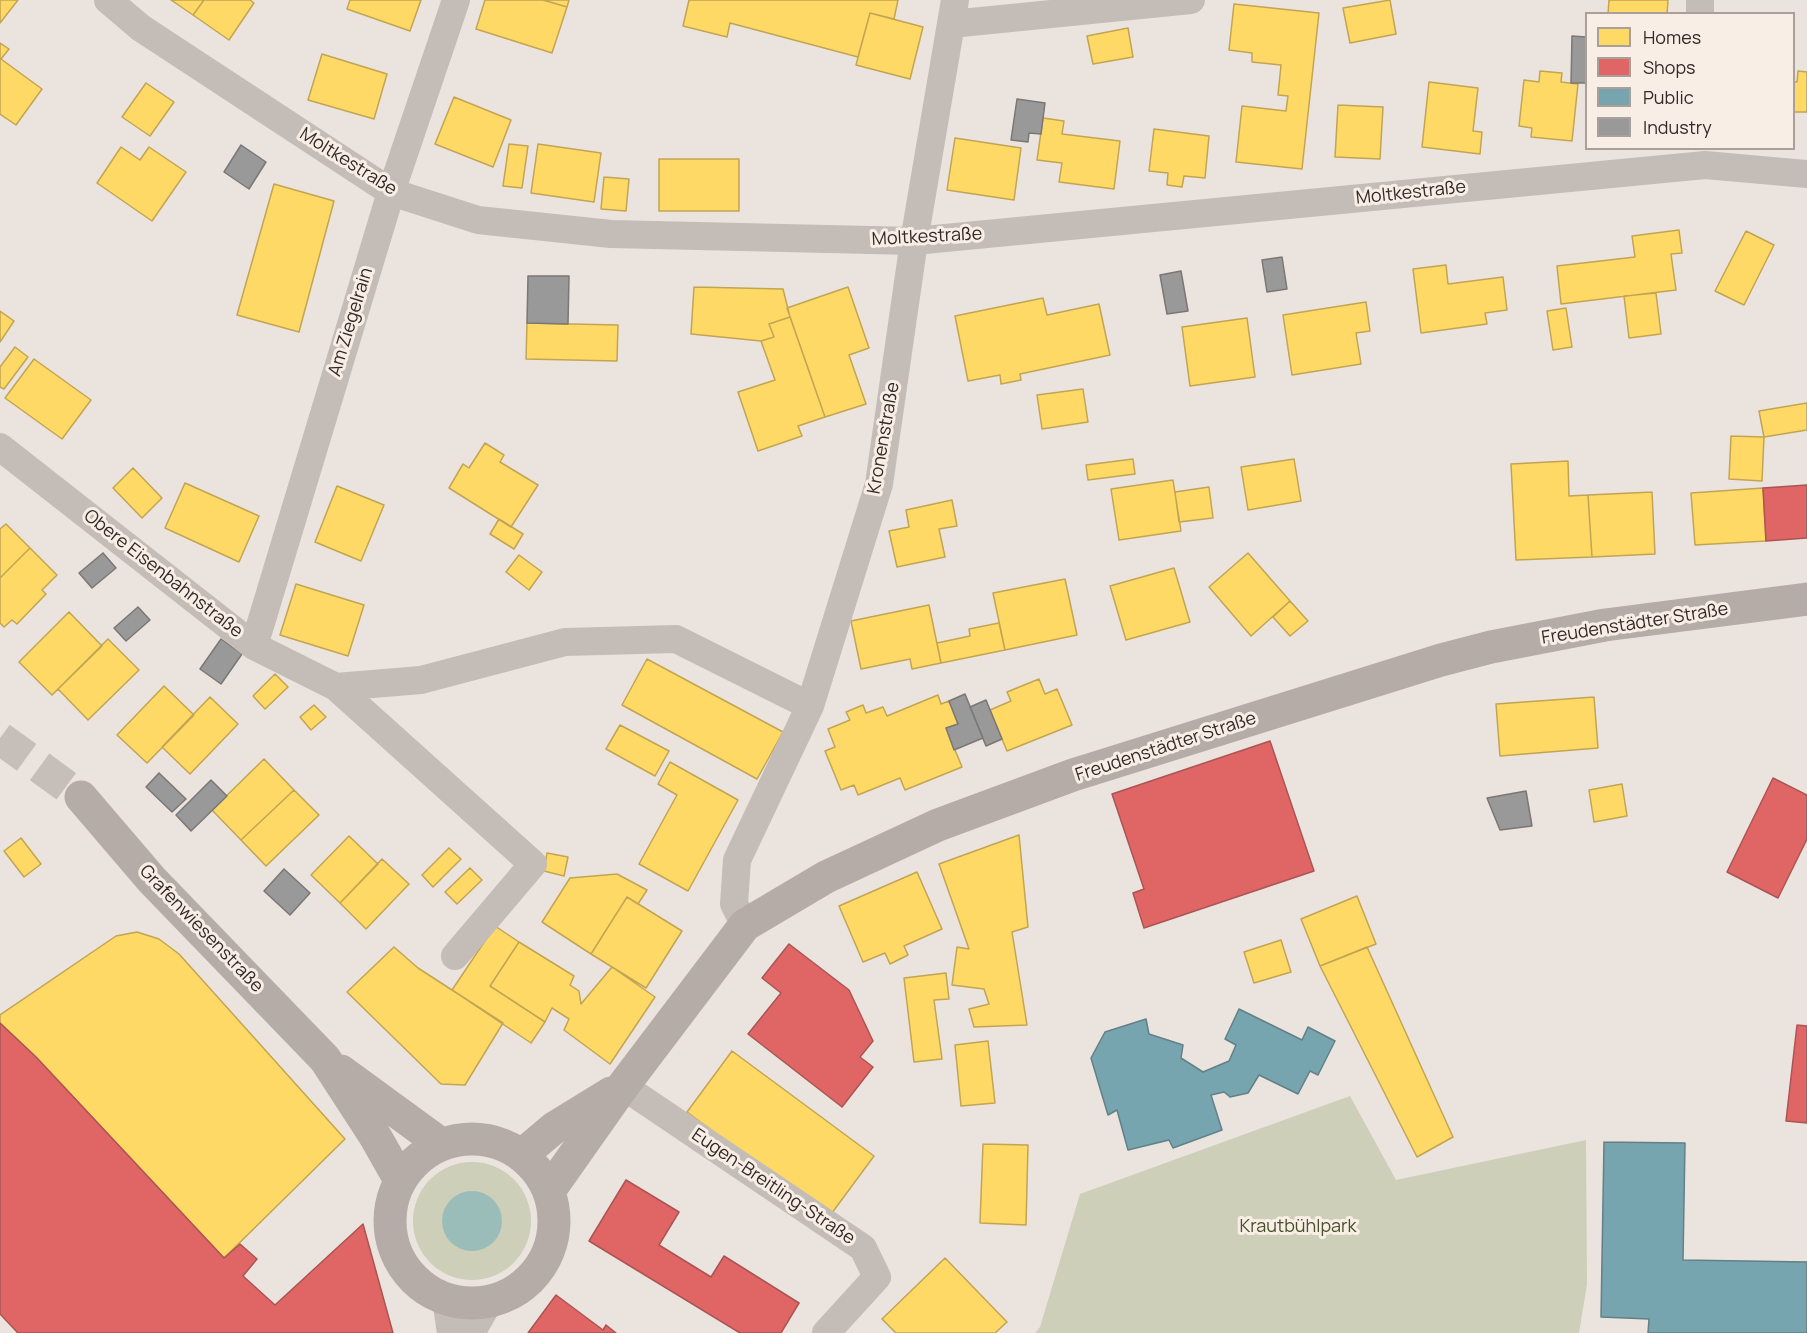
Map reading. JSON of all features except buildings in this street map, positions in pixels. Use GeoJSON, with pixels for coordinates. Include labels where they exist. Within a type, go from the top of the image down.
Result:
{"type":"FeatureCollection","features":[{"type":"Feature","properties":{"kind":"street","name":"Moltkestraße"},"geometry":{"type":"LineString","coordinates":[[108,0],[141,28],[391,192],[478,220],[611,234],[914,241],[1704,157],[1807,174]]}},
{"type":"Feature","properties":{"kind":"street","name":"Am Ziegelrain"},"geometry":{"type":"LineString","coordinates":[[254,646],[391,192],[456,0]]}},
{"type":"Feature","properties":{"kind":"street"},"geometry":{"type":"LineString","coordinates":[[953,12],[1191,0]]}},
{"type":"Feature","properties":{"kind":"street","name":"Kronenstraße"},"geometry":{"type":"LineString","coordinates":[[745,925],[734,904],[737,860],[810,706],[879,484],[914,241],[953,12]]}},
{"type":"Feature","properties":{"kind":"street","name":"Obere Eisenbahnstraße"},"geometry":{"type":"LineString","coordinates":[[0,447],[254,646],[336,687],[534,864],[455,956]]}},
{"type":"Feature","properties":{"kind":"street","name":"Freudenstädter Straße"},"geometry":{"type":"LineString","coordinates":[[549,1191],[623,1086],[745,925],[826,877],[938,825],[1073,775],[1441,660],[1491,647],[1605,625],[1807,599]]}},
{"type":"Feature","properties":{"kind":"street"},"geometry":{"type":"LineString","coordinates":[[336,687],[421,680],[565,642],[676,639],[810,706]]}},
{"type":"Feature","properties":{"kind":"street","name":"Grafenwiesenstraße"},"geometry":{"type":"LineString","coordinates":[[81,797],[152,880],[325,1059],[441,1144]]}},
{"type":"Feature","properties":{"kind":"street","name":"Grafenwiesenstraße"},"geometry":{"type":"LineString","coordinates":[[325,1059],[375,1136],[400,1180]]}},
{"type":"Feature","properties":{"kind":"street","name":"Freudenstädter Straße"},"geometry":{"type":"LineString","coordinates":[[522,1155],[554,1128],[623,1086]]}},
{"type":"Feature","properties":{"kind":"street","name":"Eugen-Breitling-Straße"},"geometry":{"type":"LineString","coordinates":[[623,1086],[863,1248],[877,1276],[826,1333]]}},
{"type":"Feature","properties":{"kind":"street"},"geometry":{"type":"LineString","coordinates":[[469,1139],[497,1142],[522,1155],[538,1171],[549,1191],[555,1216],[552,1243],[541,1267],[527,1282],[510,1294],[489,1302],[467,1303],[446,1299],[423,1287],[404,1268],[393,1246],[389,1220],[394,1194],[400,1180],[423,1154],[441,1144],[469,1139]]}},
{"type":"Feature","properties":{"kind":"street"},"geometry":{"type":"LineString","coordinates":[[446,1299],[451,1333]]}},
{"type":"Feature","properties":{"kind":"street"},"geometry":{"type":"LineString","coordinates":[[471,1333],[489,1302]]}},
{"type":"Feature","properties":{"kind":"green space","name":"Krautbühlpark"},"geometry":{"type":"Polygon","coordinates":[[[1350,1096],[1396,1180],[1586,1140],[1587,1284],[1579,1333],[1035,1333],[1040,1327],[1080,1194],[1350,1096]]]}},
{"type":"Feature","properties":{"kind":"green space"},"geometry":{"type":"Polygon","coordinates":[[[472,1162],[495,1166],[514,1179],[527,1198],[531,1221],[527,1244],[514,1263],[495,1276],[472,1280],[449,1276],[430,1263],[417,1244],[413,1221],[417,1198],[430,1179],[449,1166],[472,1162]]]}},
{"type":"Feature","properties":{"kind":"water"},"geometry":{"type":"Polygon","coordinates":[[[472,1191],[489,1196],[497,1204],[502,1221],[497,1238],[489,1246],[472,1251],[455,1246],[447,1238],[442,1221],[447,1204],[455,1196],[472,1191]]]}},
{"type":"Feature","properties":{"kind":"tunnel"},"geometry":{"type":"LineString","coordinates":[[0,738],[81,797]]}}]}
